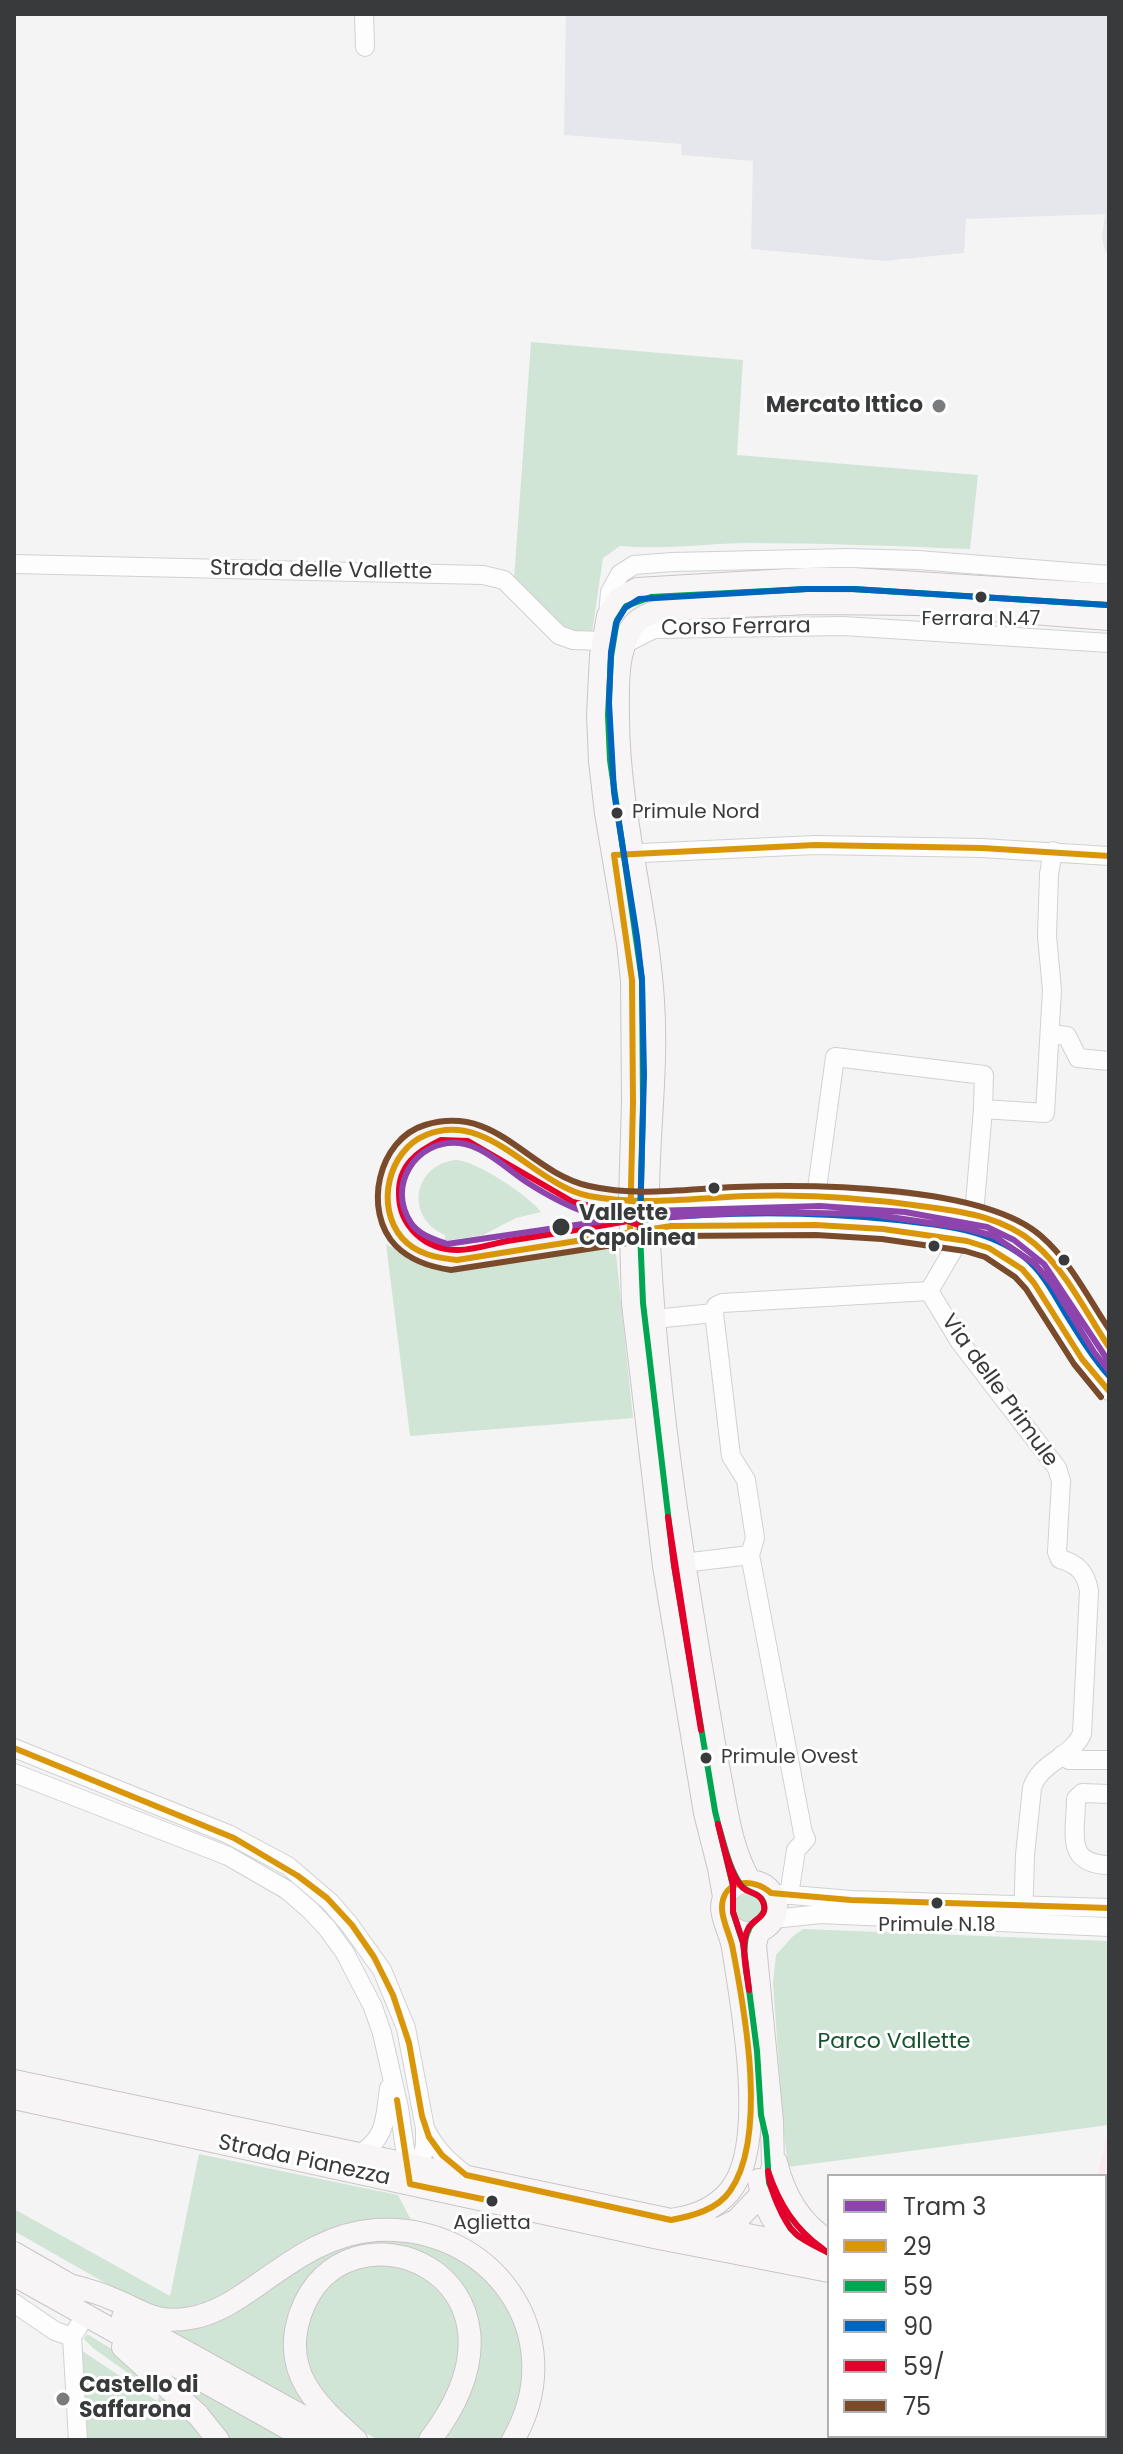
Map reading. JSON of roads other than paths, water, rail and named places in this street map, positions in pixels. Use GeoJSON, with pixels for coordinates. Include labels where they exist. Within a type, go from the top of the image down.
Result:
{"type":"FeatureCollection","features":[{"type":"Feature","properties":{"kind":"main road","name":"Corso Ferrara"},"geometry":{"type":"LineString","coordinates":[[608,616],[619,599],[649,587],[806,579],[906,581],[1109,595]]}},
{"type":"Feature","properties":{"kind":"main road","name":"Corso Ferrara"},"geometry":{"type":"LineString","coordinates":[[626,643],[636,620],[647,613],[735,604],[918,604],[1109,619]]}},
{"type":"Feature","properties":{"kind":"main road"},"geometry":{"type":"LineString","coordinates":[[608,616],[603,641],[598,715],[600,761],[647,939],[653,1004],[653,1082],[639,1200],[633,1304],[674,1564],[705,1813],[719,1868],[724,1897],[723,1914],[733,1944],[762,2194],[778,2229],[792,2244],[827,2263]]}},
{"type":"Feature","properties":{"kind":"main road"},"geometry":{"type":"LineString","coordinates":[[624,860],[626,813],[618,739],[619,674],[626,643]]}},
{"type":"Feature","properties":{"kind":"main road"},"geometry":{"type":"LineString","coordinates":[[639,1230],[654,1319],[674,1564],[729,1826],[738,1858],[750,1881]]}},
{"type":"Feature","properties":{"kind":"main road"},"geometry":{"type":"LineString","coordinates":[[724,1897],[736,1884],[750,1881],[780,1894],[776,1908],[755,1945],[774,2155],[790,2202],[812,2230],[827,2240]]}},
{"type":"Feature","properties":{"kind":"main road"},"geometry":{"type":"LineString","coordinates":[[726,1922],[747,1934],[766,1926]]}},
{"type":"Feature","properties":{"kind":"main road"},"geometry":{"type":"LineString","coordinates":[[14,2074],[41,2086]]}},
{"type":"Feature","properties":{"kind":"main road","name":"Strada Pianezza"},"geometry":{"type":"LineString","coordinates":[[14,2081],[359,2154],[413,2175],[466,2175],[827,2251]]}},
{"type":"Feature","properties":{"kind":"main road","name":"Strada Pianezza"},"geometry":{"type":"LineString","coordinates":[[14,2098],[413,2175],[654,2237],[827,2271]]}},
{"type":"Feature","properties":{"kind":"main road"},"geometry":{"type":"LineString","coordinates":[[671,2220],[694,2216],[718,2203],[729,2192],[744,2165],[751,2116]]}},
{"type":"Feature","properties":{"kind":"main road"},"geometry":{"type":"LineString","coordinates":[[654,2237],[721,2230],[737,2220],[762,2194],[772,2178],[774,2155]]}},
{"type":"Feature","properties":{"kind":"main road"},"geometry":{"type":"LineString","coordinates":[[69,2285],[112,2298],[142,2314],[160,2319],[189,2319],[220,2309],[293,2260],[340,2237],[390,2230],[438,2238],[486,2264],[505,2284],[525,2320],[533,2356],[533,2381],[523,2421],[513,2440]]}},
{"type":"Feature","properties":{"kind":"main road"},"geometry":{"type":"LineString","coordinates":[[14,2253],[151,2333],[346,2440]]}},
{"type":"Feature","properties":{"kind":"main road"},"geometry":{"type":"LineString","coordinates":[[356,2440],[317,2404],[304,2384],[297,2361],[296,2331],[308,2297],[332,2270],[364,2256],[381,2254],[420,2262],[440,2276],[457,2295],[469,2321],[471,2343],[463,2384],[443,2424],[430,2440]]}},
{"type":"Feature","properties":{"kind":"main road"},"geometry":{"type":"LineString","coordinates":[[14,2275],[309,2440]]}},
{"type":"Feature","properties":{"kind":"main road"},"geometry":{"type":"LineString","coordinates":[[86,2314],[198,2415],[218,2440]]}},
{"type":"Feature","properties":{"kind":"street"},"geometry":{"type":"LineString","coordinates":[[364,14],[365,47]]}},
{"type":"Feature","properties":{"kind":"street","name":"Corso Ferrara"},"geometry":{"type":"LineString","coordinates":[[608,616],[612,586],[620,574],[634,565],[781,559],[918,560],[1109,575]]}},
{"type":"Feature","properties":{"kind":"street","name":"Corso Ferrara"},"geometry":{"type":"LineString","coordinates":[[781,559],[906,581]]}},
{"type":"Feature","properties":{"kind":"street","name":"Strada delle Vallette"},"geometry":{"type":"LineString","coordinates":[[14,564],[483,575],[504,580],[559,635],[573,640],[603,641]]}},
{"type":"Feature","properties":{"kind":"street","name":"Corso Ferrara"},"geometry":{"type":"LineString","coordinates":[[626,643],[654,629],[843,626],[1109,643]]}},
{"type":"Feature","properties":{"kind":"street"},"geometry":{"type":"LineString","coordinates":[[624,860],[814,856],[1109,856]]}},
{"type":"Feature","properties":{"kind":"street"},"geometry":{"type":"LineString","coordinates":[[1052,856],[1109,868]]}},
{"type":"Feature","properties":{"kind":"street"},"geometry":{"type":"LineString","coordinates":[[983,1109],[1045,1113],[1052,990],[1047,936],[1052,856]]}},
{"type":"Feature","properties":{"kind":"street"},"geometry":{"type":"LineString","coordinates":[[1050,1034],[1067,1036],[1078,1058],[1109,1061]]}},
{"type":"Feature","properties":{"kind":"street"},"geometry":{"type":"LineString","coordinates":[[816,1196],[835,1057],[984,1075],[974,1215]]}},
{"type":"Feature","properties":{"kind":"street"},"geometry":{"type":"LineString","coordinates":[[639,1200],[816,1196],[889,1202],[1001,1222],[1042,1249],[1109,1347]]}},
{"type":"Feature","properties":{"kind":"street"},"geometry":{"type":"LineString","coordinates":[[639,1230],[671,1226],[816,1225],[883,1229],[959,1240],[989,1248],[1022,1269],[1034,1283],[1082,1359],[1109,1391]]}},
{"type":"Feature","properties":{"kind":"street","name":"Via delle Primule"},"geometry":{"type":"LineString","coordinates":[[929,1291],[959,1240]]}},
{"type":"Feature","properties":{"kind":"street","name":"Via delle Primule"},"geometry":{"type":"LineString","coordinates":[[654,1319],[714,1313],[716,1306],[722,1303],[929,1291]]}},
{"type":"Feature","properties":{"kind":"street","name":"Via delle Primule"},"geometry":{"type":"LineString","coordinates":[[929,1291],[960,1342],[1057,1468],[1061,1481],[1057,1552],[1060,1559],[1082,1570],[1089,1591],[1082,1734],[1078,1743],[1042,1770],[1032,1788],[1023,1915]]}},
{"type":"Feature","properties":{"kind":"street"},"geometry":{"type":"LineString","coordinates":[[714,1313],[731,1456],[746,1480],[755,1538],[750,1555],[806,1839],[796,1850],[780,1894],[1023,1915],[1109,1927]]}},
{"type":"Feature","properties":{"kind":"street"},"geometry":{"type":"LineString","coordinates":[[674,1564],[750,1555]]}},
{"type":"Feature","properties":{"kind":"street"},"geometry":{"type":"LineString","coordinates":[[14,1748],[228,1834],[288,1866],[330,1902],[382,1970],[406,2028],[425,2128],[434,2145],[466,2175]]}},
{"type":"Feature","properties":{"kind":"street"},"geometry":{"type":"LineString","coordinates":[[1062,1755],[1069,1760],[1109,1760]]}},
{"type":"Feature","properties":{"kind":"street"},"geometry":{"type":"LineString","coordinates":[[14,1773],[228,1856],[287,1890],[327,1928],[360,1980],[382,2033],[413,2175]]}},
{"type":"Feature","properties":{"kind":"street"},"geometry":{"type":"LineString","coordinates":[[1109,1794],[1082,1793],[1076,1799],[1076,1849],[1080,1857],[1089,1863],[1109,1865]]}},
{"type":"Feature","properties":{"kind":"street"},"geometry":{"type":"LineString","coordinates":[[766,1926],[821,1914],[1023,1915],[1109,1908]]}},
{"type":"Feature","properties":{"kind":"street"},"geometry":{"type":"LineString","coordinates":[[359,2154],[372,2147],[381,2132],[391,2077]]}},
{"type":"Feature","properties":{"kind":"street"},"geometry":{"type":"LineString","coordinates":[[413,2175],[425,2128]]}},
{"type":"Feature","properties":{"kind":"street"},"geometry":{"type":"LineString","coordinates":[[14,2303],[55,2331],[72,2337]]}},
{"type":"Feature","properties":{"kind":"street"},"geometry":{"type":"LineString","coordinates":[[78,2440],[72,2337],[86,2314]]}},
{"type":"Feature","properties":{"kind":"tram line","name":"3"},"geometry":{"type":"LineString","coordinates":[[1109,1362],[1044,1264],[1014,1240],[987,1227],[905,1212],[820,1206],[588,1213],[542,1192],[477,1148],[459,1143],[444,1144],[418,1157],[404,1180],[404,1209],[411,1223],[422,1234],[447,1244],[610,1220],[756,1212],[870,1214],[964,1228],[994,1236],[1035,1264],[1052,1284],[1109,1371]]}},
{"type":"Feature","properties":{"kind":"place","name":"Mercato Ittico"},"geometry":{"type":"Point","coordinates":[939,406]}},
{"type":"Feature","properties":{"kind":"place","name":"Ferrara N.47"},"geometry":{"type":"Point","coordinates":[981,597]}},
{"type":"Feature","properties":{"kind":"place","name":"Primule Nord"},"geometry":{"type":"Point","coordinates":[617,813]}},
{"type":"Feature","properties":{"kind":"place","name":"Vallette Capolinea"},"geometry":{"type":"Point","coordinates":[561,1227]}},
{"type":"Feature","properties":{"kind":"place","name":"Primule Ovest"},"geometry":{"type":"Point","coordinates":[706,1758]}},
{"type":"Feature","properties":{"kind":"place","name":"Primule N.18"},"geometry":{"type":"Point","coordinates":[937,1903]}},
{"type":"Feature","properties":{"kind":"place","name":"Aglietta"},"geometry":{"type":"Point","coordinates":[492,2201]}},
{"type":"Feature","properties":{"kind":"place","name":"Castello di Saffarona"},"geometry":{"type":"Point","coordinates":[63,2399]}},
{"type":"Feature","properties":{"kind":"park label","name":"Parco Vallette"},"geometry":{"type":"Point","coordinates":[894,2042]}}]}
